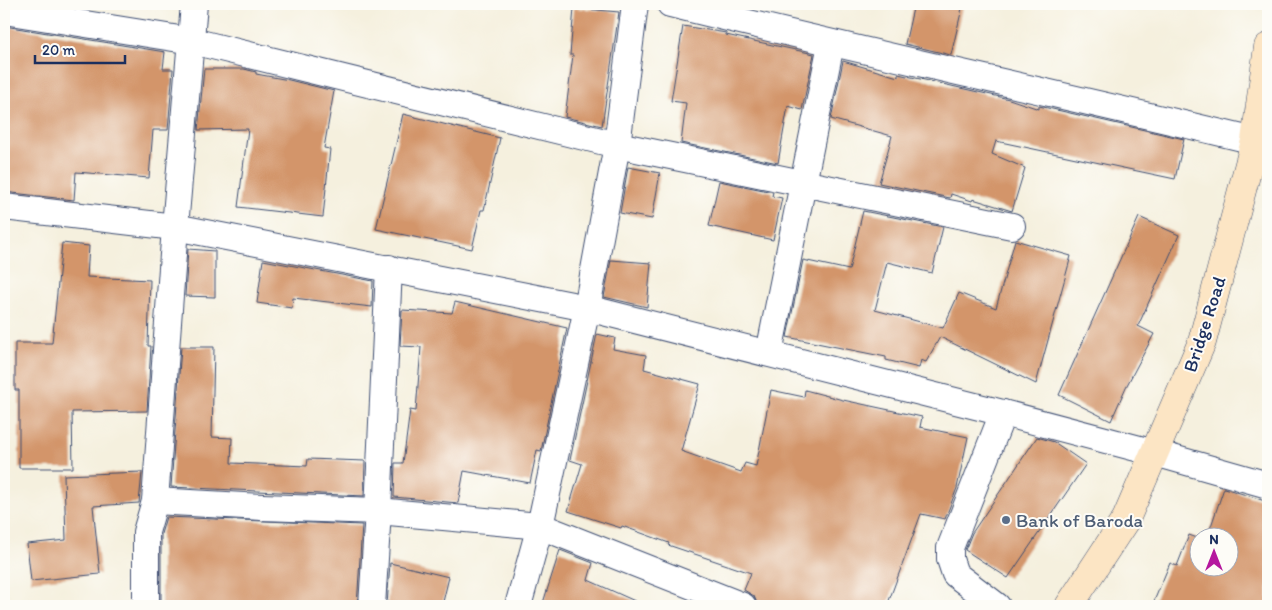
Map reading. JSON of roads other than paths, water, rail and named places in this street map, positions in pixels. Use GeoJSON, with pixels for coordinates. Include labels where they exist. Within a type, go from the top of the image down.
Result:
{"type":"FeatureCollection","features":[{"type":"Feature","properties":{"kind":"street"},"geometry":{"type":"LineString","coordinates":[[146,606],[146,532],[155,501],[194,4]]}},
{"type":"Feature","properties":{"kind":"street"},"geometry":{"type":"LineString","coordinates":[[518,606],[540,526],[587,308],[617,145],[635,4]]}},
{"type":"Feature","properties":{"kind":"street"},"geometry":{"type":"LineString","coordinates":[[670,4],[831,44],[1262,143]]}},
{"type":"Feature","properties":{"kind":"street"},"geometry":{"type":"LineString","coordinates":[[4,11],[192,41],[617,145],[1012,226]]}},
{"type":"Feature","properties":{"kind":"street"},"geometry":{"type":"LineString","coordinates":[[769,353],[831,44]]}},
{"type":"Feature","properties":{"kind":"street","name":"Bridge Road"},"geometry":{"type":"LineString","coordinates":[[1069,606],[1126,519],[1202,342],[1262,143],[1268,47]]}},
{"type":"Feature","properties":{"kind":"street"},"geometry":{"type":"LineString","coordinates":[[4,207],[175,227],[587,308],[1003,413],[1268,485]]}},
{"type":"Feature","properties":{"kind":"street"},"geometry":{"type":"LineString","coordinates":[[372,606],[389,268]]}},
{"type":"Feature","properties":{"kind":"street"},"geometry":{"type":"LineString","coordinates":[[997,606],[954,574],[950,560],[950,548],[1003,413]]}},
{"type":"Feature","properties":{"kind":"street"},"geometry":{"type":"LineString","coordinates":[[155,501],[378,511],[540,526],[743,606]]}},
{"type":"Feature","properties":{"kind":"place","name":"Bank of Baroda"},"geometry":{"type":"Point","coordinates":[1006,520]}}]}
